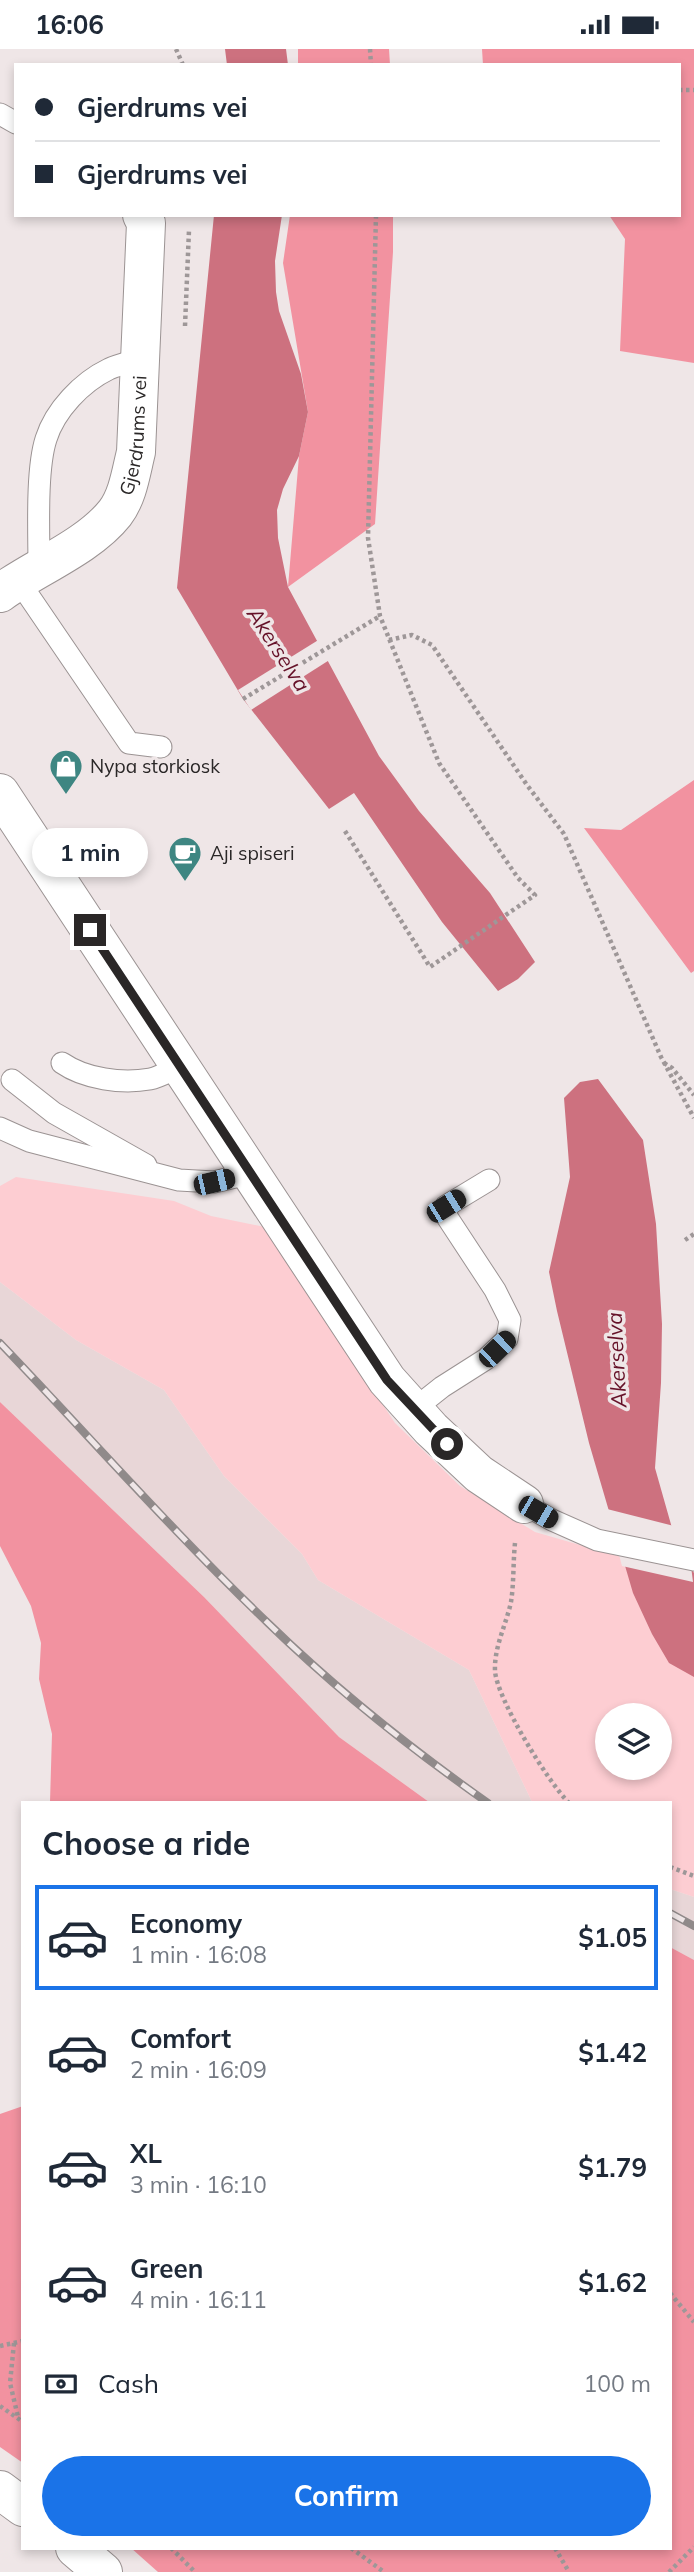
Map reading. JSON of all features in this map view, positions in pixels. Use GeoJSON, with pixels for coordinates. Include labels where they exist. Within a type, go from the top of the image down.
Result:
{"type":"FeatureCollection","features":[{"type":"Feature","properties":{"kind":"street","name":"Gjerdrums vei"},"geometry":{"type":"LineString","coordinates":[[19,580],[88,538],[116,512],[129,486],[136,452],[146,223],[143,217]]}},
{"type":"Feature","properties":{"kind":"street"},"geometry":{"type":"LineString","coordinates":[[0,793],[387,1380],[520,1520]]}},
{"type":"Feature","properties":{"kind":"street"},"geometry":{"type":"LineString","coordinates":[[0,2490],[21,2506]]}},
{"type":"Feature","properties":{"kind":"street"},"geometry":{"type":"LineString","coordinates":[[77,2550],[103,2572]]}},
{"type":"Feature","properties":{"kind":"lane"},"geometry":{"type":"LineString","coordinates":[[140,359],[108,369],[78,390],[55,419],[45,440],[19,580],[129,743],[160,747]]}},
{"type":"Feature","properties":{"kind":"lane"},"geometry":{"type":"LineString","coordinates":[[62,1063],[75,1072],[114,1079],[151,1079],[181,1066]]}},
{"type":"Feature","properties":{"kind":"lane"},"geometry":{"type":"LineString","coordinates":[[12,1080],[54,1113],[136,1158],[162,1176]]}},
{"type":"Feature","properties":{"kind":"lane"},"geometry":{"type":"LineString","coordinates":[[0,1128],[29,1141],[179,1180],[214,1182],[252,1173]]}},
{"type":"Feature","properties":{"kind":"lane"},"geometry":{"type":"LineString","coordinates":[[413,1410],[442,1387],[486,1359],[507,1339],[510,1320],[495,1290],[447,1217],[446,1206],[489,1180]]}},
{"type":"Feature","properties":{"kind":"lane"},"geometry":{"type":"LineString","coordinates":[[520,1520],[551,1520],[597,1540],[694,1560]]}},
{"type":"Feature","properties":{"kind":"path"},"geometry":{"type":"LineString","coordinates":[[345,831],[430,967],[535,895],[518,878],[439,763],[380,616],[368,538],[376,217]]}},
{"type":"Feature","properties":{"kind":"path"},"geometry":{"type":"LineString","coordinates":[[243,699],[380,616]]}},
{"type":"Feature","properties":{"kind":"path"},"geometry":{"type":"LineString","coordinates":[[389,639],[412,635],[432,645],[527,785],[564,834],[663,1063],[694,1118]]}},
{"type":"Feature","properties":{"kind":"path"},"geometry":{"type":"LineString","coordinates":[[663,1063],[672,1068],[694,1095]]}},
{"type":"Feature","properties":{"kind":"path"},"geometry":{"type":"LineString","coordinates":[[685,1240],[694,1234]]}},
{"type":"Feature","properties":{"kind":"path"},"geometry":{"type":"LineString","coordinates":[[520,1520],[511,1601],[495,1669],[498,1685],[519,1730],[568,1801]]}},
{"type":"Feature","properties":{"kind":"path"},"geometry":{"type":"LineString","coordinates":[[672,1868],[694,1876]]}},
{"type":"Feature","properties":{"kind":"path"},"geometry":{"type":"LineString","coordinates":[[672,2296],[694,2322]]}},
{"type":"Feature","properties":{"kind":"path"},"geometry":{"type":"LineString","coordinates":[[0,2346],[21,2341]]}},
{"type":"Feature","properties":{"kind":"path"},"geometry":{"type":"LineString","coordinates":[[14,2343],[10,2383],[18,2417]]}},
{"type":"Feature","properties":{"kind":"path"},"geometry":{"type":"LineString","coordinates":[[0,2406],[21,2420]]}},
{"type":"Feature","properties":{"kind":"path"},"geometry":{"type":"LineString","coordinates":[[669,2572],[694,2547]]}},
{"type":"Feature","properties":{"kind":"path"},"geometry":{"type":"LineString","coordinates":[[173,2550],[195,2572]]}},
{"type":"Feature","properties":{"kind":"path"},"geometry":{"type":"LineString","coordinates":[[354,2550],[384,2572]]}},
{"type":"Feature","properties":{"kind":"path"},"geometry":{"type":"LineString","coordinates":[[556,2550],[569,2572]]}},
{"type":"Feature","properties":{"kind":"shaded area"},"geometry":{"type":"Polygon","coordinates":[[[298,49],[389,49],[390,63],[298,63],[298,49]]]}},
{"type":"Feature","properties":{"kind":"shaded area"},"geometry":{"type":"Polygon","coordinates":[[[482,49],[694,49],[694,363],[620,351],[625,239],[610,217],[681,217],[681,63],[483,63],[482,49]]]}},
{"type":"Feature","properties":{"kind":"shaded area"},"geometry":{"type":"Polygon","coordinates":[[[290,217],[393,217],[375,524],[288,587],[299,456],[308,412],[283,263],[290,217]]]}},
{"type":"Feature","properties":{"kind":"shaded area"},"geometry":{"type":"Polygon","coordinates":[[[694,780],[694,971],[691,973],[584,828],[621,830],[694,780]]]}},
{"type":"Feature","properties":{"kind":"shaded area"},"geometry":{"type":"Polygon","coordinates":[[[16,1177],[174,1201],[211,1216],[265,1227],[395,1423],[460,1486],[535,1532],[694,1578],[694,1897],[672,1890],[672,1801],[532,1801],[469,1670],[318,1580],[302,1554],[224,1476],[164,1390],[76,1340],[0,1282],[0,1186],[16,1177]]]}},
{"type":"Feature","properties":{"kind":"shaded area"},"geometry":{"type":"Polygon","coordinates":[[[0,1282],[76,1340],[164,1390],[224,1476],[302,1554],[318,1580],[469,1670],[532,1801],[428,1801],[339,1737],[204,1597],[0,1402],[0,1282]]]}},
{"type":"Feature","properties":{"kind":"shaded area"},"geometry":{"type":"Polygon","coordinates":[[[0,1402],[204,1597],[339,1737],[428,1801],[50,1801],[52,1734],[39,1679],[41,1643],[31,1606],[0,1546],[0,1402]]]}},
{"type":"Feature","properties":{"kind":"shaded area"},"geometry":{"type":"Polygon","coordinates":[[[672,1890],[694,1897],[694,1960],[672,1948],[672,1890]]]}},
{"type":"Feature","properties":{"kind":"shaded area"},"geometry":{"type":"Polygon","coordinates":[[[672,1948],[694,1960],[694,2572],[158,2572],[133,2550],[672,2550],[672,1948]]]}},
{"type":"Feature","properties":{"kind":"shaded area"},"geometry":{"type":"Polygon","coordinates":[[[21,2107],[21,2462],[0,2447],[0,2114],[21,2107]]]}},
{"type":"Feature","properties":{"kind":"water"},"geometry":{"type":"Polygon","coordinates":[[[225,49],[286,49],[288,63],[227,63],[225,49]]]}},
{"type":"Feature","properties":{"kind":"water","name":"Akerselva"},"geometry":{"type":"Polygon","coordinates":[[[214,217],[282,217],[275,261],[276,292],[279,311],[301,374],[308,412],[299,456],[283,489],[277,510],[278,538],[288,587],[379,756],[419,811],[490,893],[535,962],[518,979],[498,991],[442,922],[354,793],[329,809],[243,699],[177,588],[214,217]]]}},
{"type":"Feature","properties":{"kind":"water","name":"Akerselva"},"geometry":{"type":"Polygon","coordinates":[[[598,1079],[643,1140],[656,1224],[662,1324],[655,1468],[674,1535],[694,1573],[694,1677],[669,1663],[633,1593],[589,1443],[549,1272],[570,1177],[564,1098],[580,1082],[598,1079]]]}},
{"type":"Feature","properties":{"kind":"pier"},"geometry":{"type":"Polygon","coordinates":[[[320,639],[331,659],[251,710],[238,690],[320,639]]]}},
{"type":"Feature","properties":{"kind":"pier"},"geometry":{"type":"Polygon","coordinates":[[[607,1509],[674,1526],[690,1558],[693,1582],[622,1566],[607,1509]]]}},
{"type":"Feature","properties":{"kind":"railway"},"geometry":{"type":"LineString","coordinates":[[0,1343],[200,1555],[295,1648],[375,1718],[485,1801]]}},
{"type":"Feature","properties":{"kind":"railway"},"geometry":{"type":"LineString","coordinates":[[672,1914],[694,1926]]}},
{"type":"Feature","properties":{"kind":"place","name":"Nypa storkiosk"},"geometry":{"type":"Point","coordinates":[66,796]}},
{"type":"Feature","properties":{"kind":"place","name":"Aji spiseri"},"geometry":{"type":"Point","coordinates":[185,883]}},
{"type":"Feature","properties":{"kind":"route"},"geometry":{"type":"LineString","coordinates":[[90,930],[387,1380],[447,1444]]}}]}
